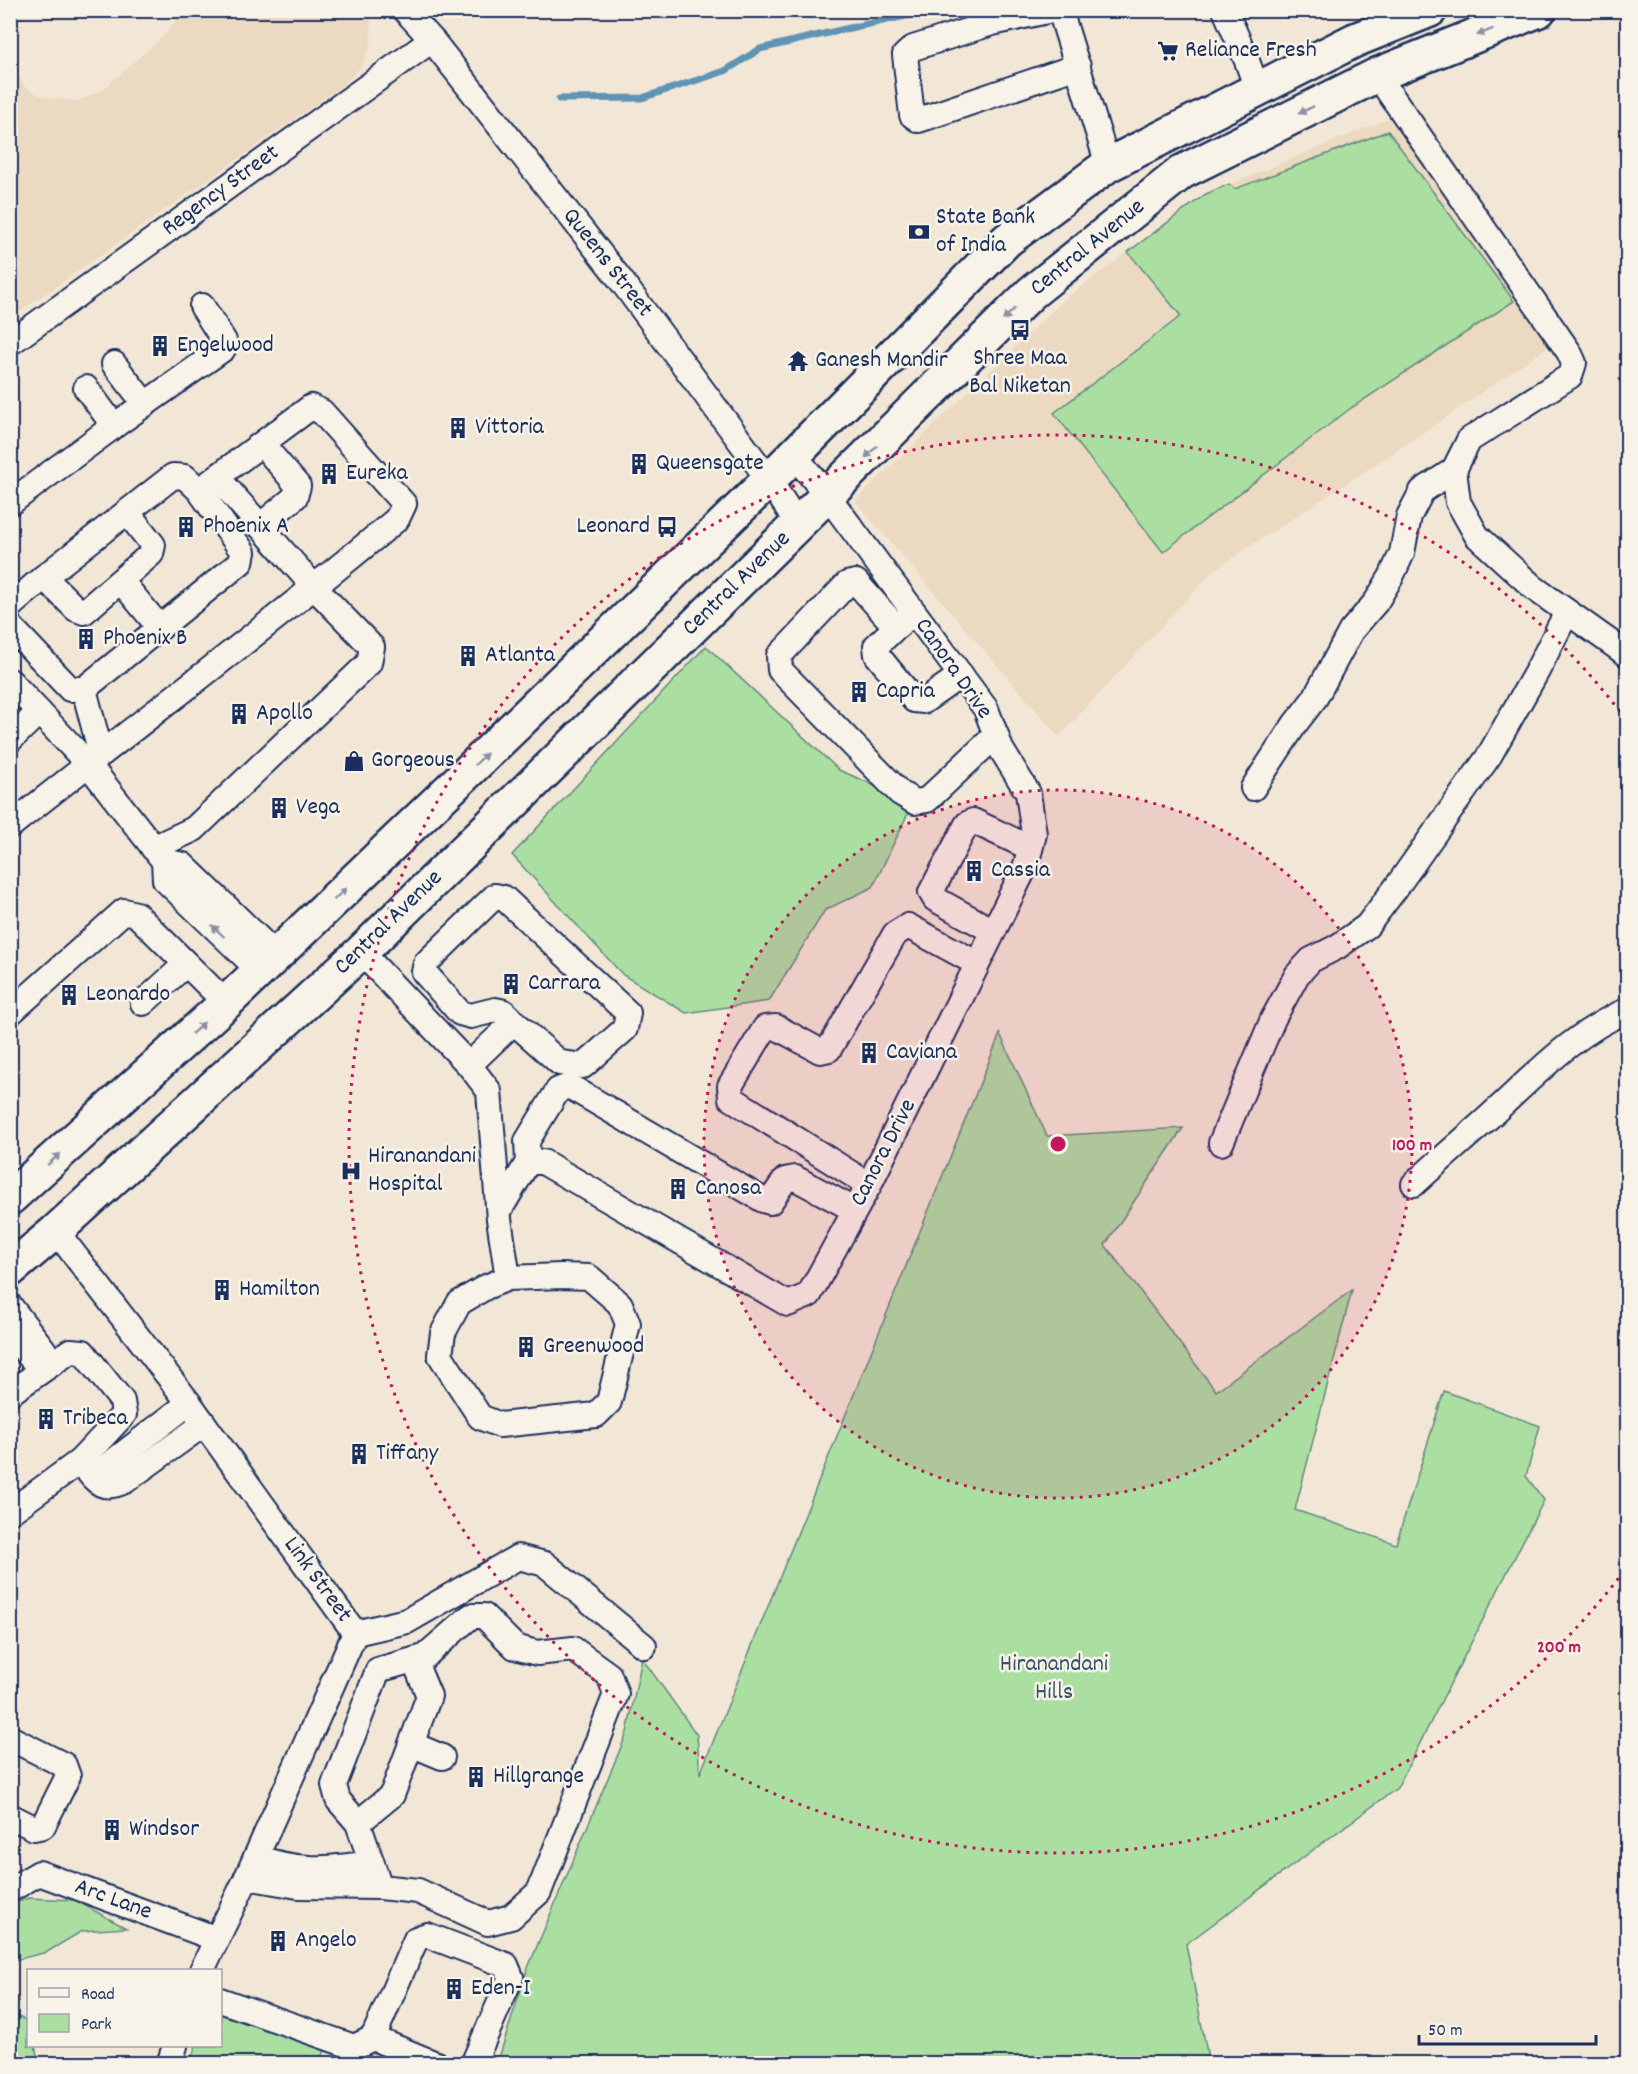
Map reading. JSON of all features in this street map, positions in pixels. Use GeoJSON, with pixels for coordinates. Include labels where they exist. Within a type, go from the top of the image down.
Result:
{"type":"FeatureCollection","features":[{"type":"Feature","properties":{"kind":"main road"},"geometry":{"type":"LineString","coordinates":[[12,1195],[268,963],[769,480],[1007,240],[1108,165],[1355,40],[1430,10]]}},
{"type":"Feature","properties":{"kind":"main road","name":"Central Avenue"},"geometry":{"type":"LineString","coordinates":[[10,1270],[56,1231],[361,952],[1031,293],[1182,172],[1377,75],[1539,10]]}},
{"type":"Feature","properties":{"kind":"street","name":"Queens Street"},"geometry":{"type":"LineString","coordinates":[[405,10],[432,39],[620,279],[769,480],[798,524]]}},
{"type":"Feature","properties":{"kind":"street"},"geometry":{"type":"LineString","coordinates":[[1052,10],[992,22],[913,48],[905,55],[912,115],[919,120],[1078,66]]}},
{"type":"Feature","properties":{"kind":"street"},"geometry":{"type":"LineString","coordinates":[[1060,10],[1108,165]]}},
{"type":"Feature","properties":{"kind":"street"},"geometry":{"type":"LineString","coordinates":[[1225,10],[1257,89]]}},
{"type":"Feature","properties":{"kind":"street","name":"Regency Street"},"geometry":{"type":"LineString","coordinates":[[10,343],[432,39]]}},
{"type":"Feature","properties":{"kind":"street"},"geometry":{"type":"LineString","coordinates":[[1253,788],[1294,724],[1315,698],[1351,631],[1376,602],[1391,577],[1402,553],[1409,516],[1422,491],[1454,470],[1469,441],[1570,376],[1574,363],[1569,352],[1377,75]]}},
{"type":"Feature","properties":{"kind":"street"},"geometry":{"type":"LineString","coordinates":[[10,503],[223,349],[224,341],[202,306]]}},
{"type":"Feature","properties":{"kind":"street"},"geometry":{"type":"LineString","coordinates":[[114,364],[145,404]]}},
{"type":"Feature","properties":{"kind":"street"},"geometry":{"type":"LineString","coordinates":[[86,388],[114,426]]}},
{"type":"Feature","properties":{"kind":"street"},"geometry":{"type":"LineString","coordinates":[[10,826],[315,588],[398,519],[404,504],[322,412],[311,407],[208,484]]}},
{"type":"Feature","properties":{"kind":"street"},"geometry":{"type":"LineString","coordinates":[[260,526],[295,497],[298,486],[262,444]]}},
{"type":"Feature","properties":{"kind":"street","name":"Canora Drive"},"geometry":{"type":"LineString","coordinates":[[528,1162],[543,1162],[788,1304],[809,1295],[869,1185],[1026,865],[1034,834],[1028,793],[1001,749],[986,709],[961,675],[905,620],[827,495],[794,455]]}},
{"type":"Feature","properties":{"kind":"street"},"geometry":{"type":"LineString","coordinates":[[1454,470],[1458,502],[1478,536],[1534,588],[1628,655]]}},
{"type":"Feature","properties":{"kind":"street"},"geometry":{"type":"LineString","coordinates":[[10,606],[173,476],[185,477],[208,484],[260,526],[372,647],[369,663],[194,829],[159,854]]}},
{"type":"Feature","properties":{"kind":"street"},"geometry":{"type":"LineString","coordinates":[[10,626],[70,689],[84,689],[241,562],[243,552],[208,484]]}},
{"type":"Feature","properties":{"kind":"street"},"geometry":{"type":"LineString","coordinates":[[44,577],[76,609],[84,612],[151,554],[153,545],[127,512]]}},
{"type":"Feature","properties":{"kind":"street"},"geometry":{"type":"LineString","coordinates":[[121,581],[160,628]]}},
{"type":"Feature","properties":{"kind":"street"},"geometry":{"type":"LineString","coordinates":[[961,675],[924,701],[914,700],[877,655],[876,646],[905,620],[856,582],[847,584],[779,656],[780,670],[900,793],[915,802],[927,800],[996,735]]}},
{"type":"Feature","properties":{"kind":"street"},"geometry":{"type":"LineString","coordinates":[[1221,1143],[1273,1019],[1297,975],[1311,960],[1337,947],[1367,926],[1395,890],[1489,756],[1538,671],[1567,612]]}},
{"type":"Feature","properties":{"kind":"street"},"geometry":{"type":"LineString","coordinates":[[10,681],[39,712],[94,759],[159,854],[165,880],[268,963]]}},
{"type":"Feature","properties":{"kind":"street"},"geometry":{"type":"LineString","coordinates":[[84,689],[94,759]]}},
{"type":"Feature","properties":{"kind":"street"},"geometry":{"type":"LineString","coordinates":[[10,740],[39,712]]}},
{"type":"Feature","properties":{"kind":"street"},"geometry":{"type":"LineString","coordinates":[[993,931],[935,899],[931,892],[967,824],[973,821],[1030,848]]}},
{"type":"Feature","properties":{"kind":"street"},"geometry":{"type":"LineString","coordinates":[[495,896],[504,898],[628,1013],[625,1029],[583,1066],[560,1063],[514,1022],[504,1012],[495,1010],[471,1016],[460,1013],[424,972],[426,963],[495,896]]}},
{"type":"Feature","properties":{"kind":"street"},"geometry":{"type":"LineString","coordinates":[[10,1014],[124,911],[136,914],[225,1003]]}},
{"type":"Feature","properties":{"kind":"street"},"geometry":{"type":"LineString","coordinates":[[869,1185],[732,1098],[730,1086],[765,1028],[776,1027],[820,1051],[829,1049],[895,934],[908,926],[976,963]]}},
{"type":"Feature","properties":{"kind":"street"},"geometry":{"type":"LineString","coordinates":[[361,952],[469,1065],[489,1091],[499,1211],[508,1278]]}},
{"type":"Feature","properties":{"kind":"street"},"geometry":{"type":"LineString","coordinates":[[143,1003],[186,964]]}},
{"type":"Feature","properties":{"kind":"street"},"geometry":{"type":"LineString","coordinates":[[1414,1184],[1556,1054],[1605,1020],[1628,1010]]}},
{"type":"Feature","properties":{"kind":"street"},"geometry":{"type":"LineString","coordinates":[[1605,1020],[1628,1031]]}},
{"type":"Feature","properties":{"kind":"street"},"geometry":{"type":"LineString","coordinates":[[469,1065],[514,1022]]}},
{"type":"Feature","properties":{"kind":"street"},"geometry":{"type":"LineString","coordinates":[[499,1211],[528,1162],[527,1141],[558,1090],[569,1086],[763,1200],[770,1202],[785,1180],[795,1178],[855,1210]]}},
{"type":"Feature","properties":{"kind":"street","name":"Link Street"},"geometry":{"type":"LineString","coordinates":[[56,1231],[189,1403],[355,1633],[252,1867],[203,1969]]}},
{"type":"Feature","properties":{"kind":"street"},"geometry":{"type":"LineString","coordinates":[[589,1277],[620,1304],[628,1324],[609,1402],[596,1415],[500,1425],[480,1417],[440,1355],[443,1333],[459,1303],[486,1287],[508,1278],[589,1277]]}},
{"type":"Feature","properties":{"kind":"street"},"geometry":{"type":"LineString","coordinates":[[10,1306],[38,1355],[10,1334]]}},
{"type":"Feature","properties":{"kind":"street"},"geometry":{"type":"LineString","coordinates":[[10,1393],[70,1351],[83,1352],[122,1401],[124,1414],[86,1469]]}},
{"type":"Feature","properties":{"kind":"street"},"geometry":{"type":"LineString","coordinates":[[10,1512],[86,1469],[189,1403]]}},
{"type":"Feature","properties":{"kind":"street"},"geometry":{"type":"LineString","coordinates":[[86,1469],[100,1485],[112,1487],[125,1481],[204,1424]]}},
{"type":"Feature","properties":{"kind":"street"},"geometry":{"type":"LineString","coordinates":[[355,1633],[407,1621],[518,1557],[545,1564],[644,1646]]}},
{"type":"Feature","properties":{"kind":"street"},"geometry":{"type":"LineString","coordinates":[[252,1867],[298,1886],[380,1887],[418,1891],[488,1923],[511,1917],[539,1892],[616,1694],[609,1675],[573,1649],[537,1653],[514,1647],[484,1616],[471,1616],[424,1657],[378,1670],[334,1785],[338,1800],[358,1823],[380,1887]]}},
{"type":"Feature","properties":{"kind":"street"},"geometry":{"type":"LineString","coordinates":[[358,1823],[392,1795],[429,1696],[414,1660]]}},
{"type":"Feature","properties":{"kind":"street"},"geometry":{"type":"LineString","coordinates":[[10,1737],[64,1765],[68,1776],[43,1826],[34,1828],[10,1816]]}},
{"type":"Feature","properties":{"kind":"street"},"geometry":{"type":"LineString","coordinates":[[411,1744],[442,1757]]}},
{"type":"Feature","properties":{"kind":"street"},"geometry":{"type":"LineString","coordinates":[[252,1867],[279,1865],[322,1870],[372,1863]]}},
{"type":"Feature","properties":{"kind":"street","name":"Arc Lane"},"geometry":{"type":"LineString","coordinates":[[10,1890],[39,1873],[218,1939]]}},
{"type":"Feature","properties":{"kind":"street"},"geometry":{"type":"LineString","coordinates":[[362,2050],[417,1939],[427,1935],[506,1965],[511,1977],[473,2064]]}},
{"type":"Feature","properties":{"kind":"street"},"geometry":{"type":"LineString","coordinates":[[222,2001],[362,2050],[436,2064]]}},
{"type":"Feature","properties":{"kind":"street"},"geometry":{"type":"LineString","coordinates":[[169,2064],[175,2047]]}},
{"type":"Feature","properties":{"kind":"shaded area"},"geometry":{"type":"Polygon","coordinates":[[[862,10],[980,11],[979,13],[861,22],[862,10]]]}},
{"type":"Feature","properties":{"kind":"shaded area"},"geometry":{"type":"Polygon","coordinates":[[[184,11],[369,11],[371,44],[361,67],[343,85],[11,318],[11,66],[26,88],[47,98],[77,101],[101,91],[162,37],[184,11]]]}},
{"type":"Feature","properties":{"kind":"shaded area"},"geometry":{"type":"Polygon","coordinates":[[[1417,107],[1571,331],[1407,444],[1214,570],[1059,737],[855,501],[1067,297],[1206,194],[1417,107]]]}},
{"type":"Feature","properties":{"kind":"green space"},"geometry":{"type":"Polygon","coordinates":[[[1388,131],[1514,301],[1351,408],[1163,552],[1054,413],[1181,316],[1128,252],[1206,194],[1229,184],[1235,189],[1388,131]]]}},
{"type":"Feature","properties":{"kind":"green space"},"geometry":{"type":"Polygon","coordinates":[[[706,646],[839,770],[869,783],[911,807],[873,887],[825,910],[769,1001],[686,1013],[623,975],[512,855],[706,646]]]}},
{"type":"Feature","properties":{"kind":"green space","name":"Hiranandani Hills"},"geometry":{"type":"Polygon","coordinates":[[[1000,1034],[1047,1136],[1183,1128],[1105,1245],[1216,1391],[1352,1290],[1295,1510],[1396,1544],[1444,1391],[1540,1426],[1526,1476],[1544,1500],[1397,1788],[1186,1944],[1209,2063],[497,2064],[527,1970],[627,1733],[642,1658],[697,1735],[700,1774],[1000,1034]]]}},
{"type":"Feature","properties":{"kind":"green space"},"geometry":{"type":"Polygon","coordinates":[[[28,1898],[75,1900],[126,1928],[82,1931],[47,1952],[15,1960],[11,1975],[11,1905],[28,1898]]]}},
{"type":"Feature","properties":{"kind":"green space"},"geometry":{"type":"Polygon","coordinates":[[[222,2013],[329,2045],[317,2063],[189,2064],[196,2047],[222,2047],[222,2013]]]}},
{"type":"Feature","properties":{"kind":"green space"},"geometry":{"type":"Polygon","coordinates":[[[11,2014],[27,2021],[27,2047],[35,2047],[39,2063],[11,2063],[11,2014]]]}},
{"type":"Feature","properties":{"kind":"waterway"},"geometry":{"type":"LineString","coordinates":[[559,99],[642,98],[725,71],[760,49],[934,10]]}},
{"type":"Feature","properties":{"kind":"place","name":"Reliance Fresh"},"geometry":{"type":"Point","coordinates":[1168,51]}},
{"type":"Feature","properties":{"kind":"place","name":"State Bank of India"},"geometry":{"type":"Point","coordinates":[919,232]}},
{"type":"Feature","properties":{"kind":"place","name":"Shree Maa Bal Niketan"},"geometry":{"type":"Point","coordinates":[1020,330]}},
{"type":"Feature","properties":{"kind":"place","name":"Engelwood"},"geometry":{"type":"Point","coordinates":[160,346]}},
{"type":"Feature","properties":{"kind":"place","name":"Ganesh Mandir"},"geometry":{"type":"Point","coordinates":[798,361]}},
{"type":"Feature","properties":{"kind":"place","name":"Vittoria"},"geometry":{"type":"Point","coordinates":[458,428]}},
{"type":"Feature","properties":{"kind":"place","name":"Queensgate"},"geometry":{"type":"Point","coordinates":[639,464]}},
{"type":"Feature","properties":{"kind":"place","name":"Eureka"},"geometry":{"type":"Point","coordinates":[329,474]}},
{"type":"Feature","properties":{"kind":"place","name":"Phoenix A"},"geometry":{"type":"Point","coordinates":[186,527]}},
{"type":"Feature","properties":{"kind":"place","name":"Leonard"},"geometry":{"type":"Point","coordinates":[667,527]}},
{"type":"Feature","properties":{"kind":"place","name":"Phoenix B"},"geometry":{"type":"Point","coordinates":[86,639]}},
{"type":"Feature","properties":{"kind":"place","name":"Atlanta"},"geometry":{"type":"Point","coordinates":[468,656]}},
{"type":"Feature","properties":{"kind":"place","name":"Capria"},"geometry":{"type":"Point","coordinates":[859,692]}},
{"type":"Feature","properties":{"kind":"place","name":"Apollo"},"geometry":{"type":"Point","coordinates":[239,714]}},
{"type":"Feature","properties":{"kind":"place","name":"Gorgeous"},"geometry":{"type":"Point","coordinates":[354,761]}},
{"type":"Feature","properties":{"kind":"place","name":"Vega"},"geometry":{"type":"Point","coordinates":[279,808]}},
{"type":"Feature","properties":{"kind":"place","name":"Cassia"},"geometry":{"type":"Point","coordinates":[974,871]}},
{"type":"Feature","properties":{"kind":"place","name":"Carrara"},"geometry":{"type":"Point","coordinates":[511,984]}},
{"type":"Feature","properties":{"kind":"place","name":"Leonardo"},"geometry":{"type":"Point","coordinates":[69,995]}},
{"type":"Feature","properties":{"kind":"place","name":"Caviana"},"geometry":{"type":"Point","coordinates":[869,1053]}},
{"type":"Feature","properties":{"kind":"place","name":"Hiranandani Hospital"},"geometry":{"type":"Point","coordinates":[351,1171]}},
{"type":"Feature","properties":{"kind":"place","name":"Canosa"},"geometry":{"type":"Point","coordinates":[678,1189]}},
{"type":"Feature","properties":{"kind":"place","name":"Hamilton"},"geometry":{"type":"Point","coordinates":[222,1290]}},
{"type":"Feature","properties":{"kind":"place","name":"Greenwood"},"geometry":{"type":"Point","coordinates":[526,1347]}},
{"type":"Feature","properties":{"kind":"place","name":"Tribeca"},"geometry":{"type":"Point","coordinates":[46,1419]}},
{"type":"Feature","properties":{"kind":"place","name":"Tiffany"},"geometry":{"type":"Point","coordinates":[359,1454]}},
{"type":"Feature","properties":{"kind":"place","name":"Hillgrange"},"geometry":{"type":"Point","coordinates":[476,1777]}},
{"type":"Feature","properties":{"kind":"place","name":"Windsor"},"geometry":{"type":"Point","coordinates":[112,1830]}},
{"type":"Feature","properties":{"kind":"place","name":"Angelo"},"geometry":{"type":"Point","coordinates":[278,1941]}},
{"type":"Feature","properties":{"kind":"place","name":"Eden-I"},"geometry":{"type":"Point","coordinates":[454,1989]}}]}
